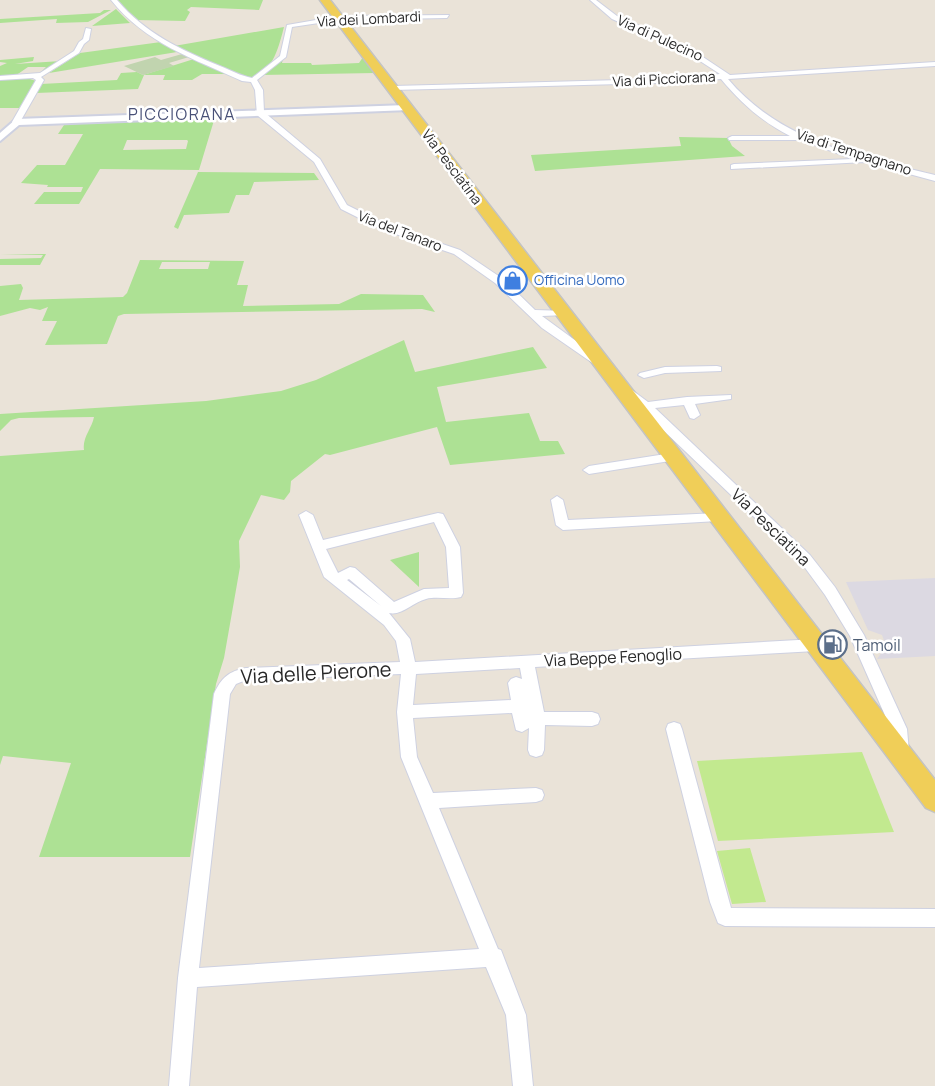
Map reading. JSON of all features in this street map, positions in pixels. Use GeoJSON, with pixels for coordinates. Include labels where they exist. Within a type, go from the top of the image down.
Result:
{"type":"FeatureCollection","features":[{"type":"Feature","properties":{"kind":"main road","name":"Via Pesciatina"},"geometry":{"type":"LineString","coordinates":[[325,0],[935,800]]}},
{"type":"Feature","properties":{"kind":"street"},"geometry":{"type":"LineString","coordinates":[[114,0],[132,22],[150,35],[245,79],[253,80],[259,90],[260,114]]}},
{"type":"Feature","properties":{"kind":"street","name":"Via di Pulecino"},"geometry":{"type":"LineString","coordinates":[[595,0],[599,8],[617,19],[694,52],[724,76]]}},
{"type":"Feature","properties":{"kind":"street","name":"Via dei Lombardi"},"geometry":{"type":"LineString","coordinates":[[253,80],[283,57],[289,26],[339,18],[447,16]]}},
{"type":"Feature","properties":{"kind":"street"},"geometry":{"type":"LineString","coordinates":[[0,78],[42,75],[76,52],[81,43],[86,40],[88,29]]}},
{"type":"Feature","properties":{"kind":"street","name":"Via di Picciorana"},"geometry":{"type":"LineString","coordinates":[[393,88],[634,82],[935,64]]}},
{"type":"Feature","properties":{"kind":"street"},"geometry":{"type":"LineString","coordinates":[[0,138],[16,122],[39,86],[40,80],[35,76]]}},
{"type":"Feature","properties":{"kind":"street","name":"Via di Tempagnano"},"geometry":{"type":"LineString","coordinates":[[724,76],[733,92],[755,113],[804,138],[935,178]]}},
{"type":"Feature","properties":{"kind":"street"},"geometry":{"type":"LineString","coordinates":[[16,122],[407,108]]}},
{"type":"Feature","properties":{"kind":"street","name":"Via del Tanaro"},"geometry":{"type":"LineString","coordinates":[[260,114],[317,161],[344,207],[385,227],[457,252],[499,281],[545,325],[601,363]]}},
{"type":"Feature","properties":{"kind":"street"},"geometry":{"type":"LineString","coordinates":[[732,138],[804,138]]}},
{"type":"Feature","properties":{"kind":"street"},"geometry":{"type":"LineString","coordinates":[[784,139],[790,149]]}},
{"type":"Feature","properties":{"kind":"street"},"geometry":{"type":"LineString","coordinates":[[734,166],[875,161]]}},
{"type":"Feature","properties":{"kind":"street"},"geometry":{"type":"LineString","coordinates":[[831,171],[875,161]]}},
{"type":"Feature","properties":{"kind":"street"},"geometry":{"type":"LineString","coordinates":[[532,313],[563,313]]}},
{"type":"Feature","properties":{"kind":"street","name":"Via Pesciatina"},"geometry":{"type":"LineString","coordinates":[[601,363],[805,558],[830,591],[857,635],[899,729],[902,759]]}},
{"type":"Feature","properties":{"kind":"street"},"geometry":{"type":"LineString","coordinates":[[644,375],[665,370],[717,369]]}},
{"type":"Feature","properties":{"kind":"street"},"geometry":{"type":"LineString","coordinates":[[644,406],[727,397]]}},
{"type":"Feature","properties":{"kind":"street"},"geometry":{"type":"LineString","coordinates":[[687,400],[694,415]]}},
{"type":"Feature","properties":{"kind":"street"},"geometry":{"type":"LineString","coordinates":[[589,470],[672,457]]}},
{"type":"Feature","properties":{"kind":"street"},"geometry":{"type":"LineString","coordinates":[[557,500],[563,525],[718,517]]}},
{"type":"Feature","properties":{"kind":"street"},"geometry":{"type":"LineString","coordinates":[[306,515],[329,573],[389,621],[402,639],[409,668]]}},
{"type":"Feature","properties":{"kind":"street"},"geometry":{"type":"LineString","coordinates":[[318,546],[438,517],[453,547],[456,593],[424,594],[393,609],[350,572],[336,580]]}},
{"type":"Feature","properties":{"kind":"street","name":"Via Beppe Fenoglio"},"geometry":{"type":"LineString","coordinates":[[409,668],[816,645]]}},
{"type":"Feature","properties":{"kind":"street"},"geometry":{"type":"LineString","coordinates":[[526,662],[537,718],[536,750]]}},
{"type":"Feature","properties":{"kind":"street","name":"Via delle Pierone"},"geometry":{"type":"LineString","coordinates":[[178,1086],[188,978],[222,694],[226,684],[231,678],[246,674],[409,668],[405,712],[409,757],[494,957],[516,1015],[523,1086]]}},
{"type":"Feature","properties":{"kind":"street"},"geometry":{"type":"LineString","coordinates":[[516,682],[522,725]]}},
{"type":"Feature","properties":{"kind":"street"},"geometry":{"type":"LineString","coordinates":[[405,712],[520,706]]}},
{"type":"Feature","properties":{"kind":"street"},"geometry":{"type":"LineString","coordinates":[[537,718],[592,719]]}},
{"type":"Feature","properties":{"kind":"street"},"geometry":{"type":"LineString","coordinates":[[674,729],[719,902],[725,917],[935,918]]}},
{"type":"Feature","properties":{"kind":"street"},"geometry":{"type":"LineString","coordinates":[[428,801],[536,795]]}},
{"type":"Feature","properties":{"kind":"street"},"geometry":{"type":"LineString","coordinates":[[188,978],[494,957]]}},
{"type":"Feature","properties":{"kind":"shaded area"},"geometry":{"type":"Polygon","coordinates":[[[935,578],[935,656],[877,659],[886,646],[882,635],[868,630],[846,582],[935,578]]]}},
{"type":"Feature","properties":{"kind":"green space"},"geometry":{"type":"Polygon","coordinates":[[[116,0],[263,0],[259,10],[191,7],[187,10],[190,12],[185,21],[136,20],[116,0]]]}},
{"type":"Feature","properties":{"kind":"green space"},"geometry":{"type":"Polygon","coordinates":[[[116,9],[130,23],[92,26],[116,9]]]}},
{"type":"Feature","properties":{"kind":"green space"},"geometry":{"type":"Polygon","coordinates":[[[104,10],[111,10],[88,22],[56,23],[57,19],[0,23],[0,19],[100,13],[104,10]]]}},
{"type":"Feature","properties":{"kind":"green space"},"geometry":{"type":"Polygon","coordinates":[[[284,27],[277,51],[269,66],[256,76],[248,78],[174,46],[284,27]]]}},
{"type":"Feature","properties":{"kind":"green space"},"geometry":{"type":"Polygon","coordinates":[[[161,42],[177,52],[49,73],[80,53],[161,42]]]}},
{"type":"Feature","properties":{"kind":"green space"},"geometry":{"type":"Polygon","coordinates":[[[182,54],[189,57],[169,63],[174,66],[143,75],[124,66],[155,57],[161,60],[182,54]]]}},
{"type":"Feature","properties":{"kind":"green space"},"geometry":{"type":"Polygon","coordinates":[[[34,57],[33,61],[15,64],[61,61],[39,74],[46,67],[28,67],[15,76],[0,77],[0,66],[7,63],[0,62],[0,60],[34,57]]]}},
{"type":"Feature","properties":{"kind":"green space"},"geometry":{"type":"Polygon","coordinates":[[[363,57],[375,73],[261,75],[283,59],[282,63],[311,63],[312,65],[359,63],[363,57]]]}},
{"type":"Feature","properties":{"kind":"green space"},"geometry":{"type":"Polygon","coordinates":[[[194,59],[228,74],[202,74],[192,80],[163,80],[165,75],[144,75],[138,89],[36,93],[41,84],[117,80],[121,73],[137,72],[143,75],[194,59]]]}},
{"type":"Feature","properties":{"kind":"green space"},"geometry":{"type":"Polygon","coordinates":[[[27,78],[36,81],[21,108],[0,108],[0,79],[27,78]]]}},
{"type":"Feature","properties":{"kind":"green space"},"geometry":{"type":"Polygon","coordinates":[[[215,117],[199,170],[100,169],[79,204],[34,204],[44,192],[81,192],[83,187],[47,187],[48,185],[21,183],[37,165],[65,165],[83,134],[58,134],[66,122],[215,117]],[[127,140],[123,150],[186,149],[187,140],[127,140]]]}},
{"type":"Feature","properties":{"kind":"green space"},"geometry":{"type":"Polygon","coordinates":[[[679,137],[728,138],[732,146],[745,156],[535,171],[531,155],[681,146],[679,137]]]}},
{"type":"Feature","properties":{"kind":"green space"},"geometry":{"type":"Polygon","coordinates":[[[198,172],[314,173],[319,180],[254,182],[249,195],[236,195],[229,213],[184,215],[178,229],[174,227],[198,172]]]}},
{"type":"Feature","properties":{"kind":"green space"},"geometry":{"type":"Polygon","coordinates":[[[0,254],[46,254],[40,265],[0,265],[0,259],[41,258],[43,255],[0,254]]]}},
{"type":"Feature","properties":{"kind":"green space"},"geometry":{"type":"Polygon","coordinates":[[[140,260],[244,261],[237,285],[248,285],[243,306],[339,304],[361,294],[423,295],[435,312],[422,309],[124,314],[118,316],[107,344],[45,345],[57,321],[42,321],[48,307],[40,310],[30,308],[0,316],[0,286],[21,284],[23,288],[19,300],[123,297],[127,293],[140,260]],[[162,262],[159,269],[208,269],[210,262],[162,262]]]}},
{"type":"Feature","properties":{"kind":"green space"},"geometry":{"type":"Polygon","coordinates":[[[404,340],[415,372],[533,347],[547,368],[437,387],[446,422],[529,413],[540,441],[558,441],[565,454],[450,465],[437,427],[330,455],[325,454],[291,481],[290,492],[284,500],[261,495],[239,541],[240,567],[224,658],[216,684],[190,857],[39,857],[71,763],[3,756],[0,765],[0,456],[84,450],[84,441],[94,417],[19,418],[11,420],[0,431],[0,414],[206,401],[281,391],[316,380],[404,340]]]}},
{"type":"Feature","properties":{"kind":"green space"},"geometry":{"type":"Polygon","coordinates":[[[419,552],[419,587],[390,560],[419,552]]]}},
{"type":"Feature","properties":{"kind":"green space"},"geometry":{"type":"Polygon","coordinates":[[[862,752],[894,832],[718,841],[697,761],[862,752]]]}},
{"type":"Feature","properties":{"kind":"green space"},"geometry":{"type":"Polygon","coordinates":[[[750,848],[766,902],[732,904],[717,851],[750,848]]]}},
{"type":"Feature","properties":{"kind":"place","name":"Officina Uomo"},"geometry":{"type":"Point","coordinates":[513,280]}},
{"type":"Feature","properties":{"kind":"place","name":"Tamoil"},"geometry":{"type":"Point","coordinates":[832,645]}},
{"type":"Feature","properties":{"kind":"district","name":"PICCIORANA"},"geometry":{"type":"Point","coordinates":[182,114]}}]}
